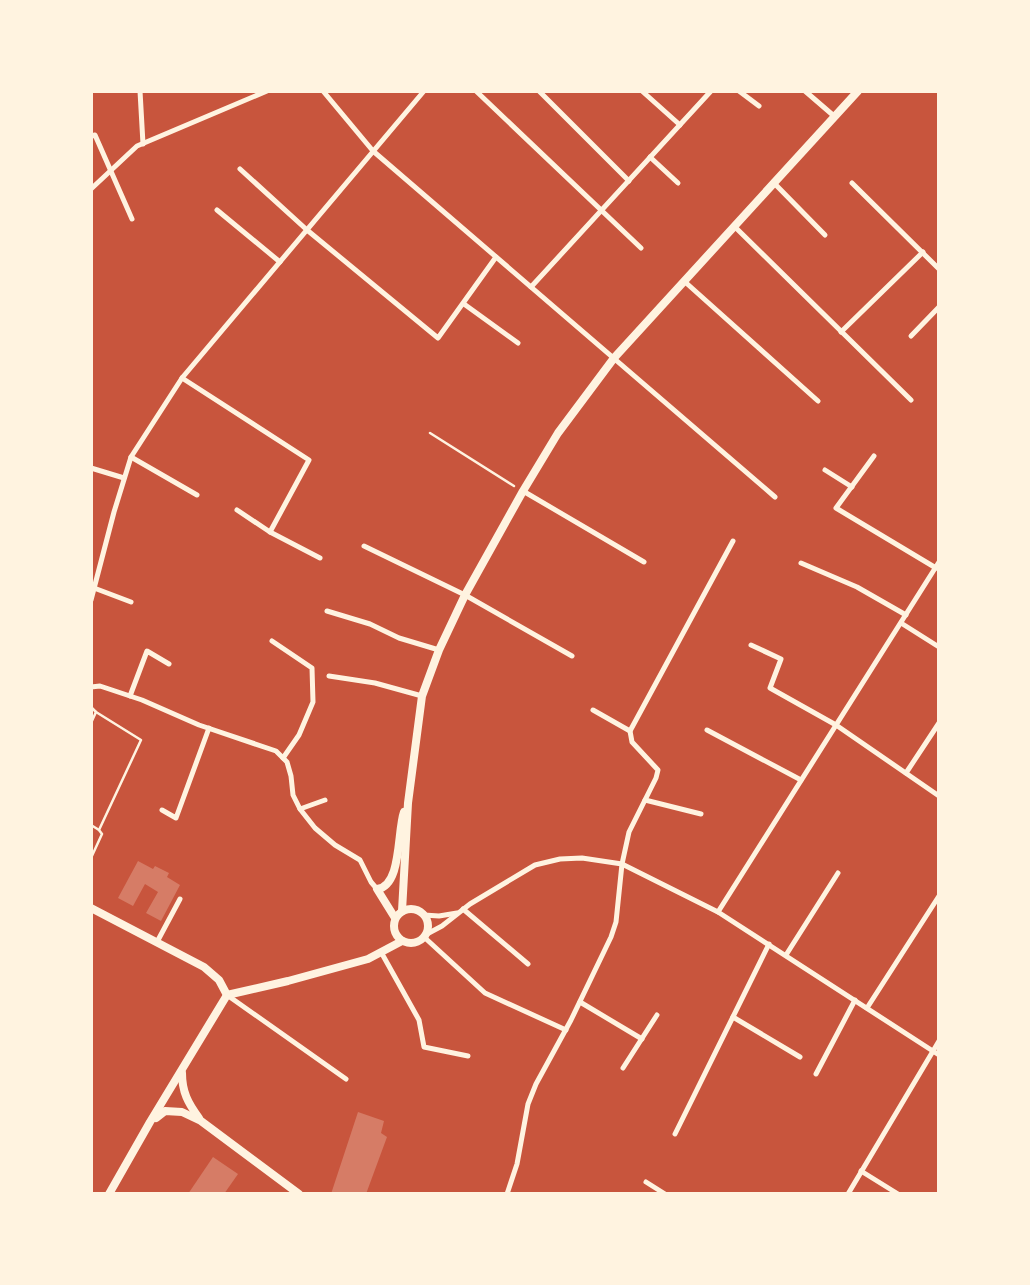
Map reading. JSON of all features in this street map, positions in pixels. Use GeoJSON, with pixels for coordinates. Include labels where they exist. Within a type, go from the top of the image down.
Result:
{"type":"FeatureCollection","features":[{"type":"Feature","properties":{"kind":"main road"},"geometry":{"type":"LineString","coordinates":[[402,911],[408,803],[422,696],[439,650],[465,595],[558,433],[614,359],[859,91]]}},
{"type":"Feature","properties":{"kind":"main road"},"geometry":{"type":"LineString","coordinates":[[395,918],[402,911],[414,909],[424,915],[428,924],[426,935],[414,943],[402,941],[396,935],[395,918],[377,889],[390,883],[401,822],[408,803]]}},
{"type":"Feature","properties":{"kind":"main road"},"geometry":{"type":"LineString","coordinates":[[91,908],[204,967],[219,980],[227,995]]}},
{"type":"Feature","properties":{"kind":"main road"},"geometry":{"type":"LineString","coordinates":[[109,1194],[227,995],[368,959],[402,941]]}},
{"type":"Feature","properties":{"kind":"main road"},"geometry":{"type":"LineString","coordinates":[[182,1071],[182,1089],[201,1121]]}},
{"type":"Feature","properties":{"kind":"main road"},"geometry":{"type":"LineString","coordinates":[[150,1122],[165,1111],[182,1112],[201,1121],[299,1194]]}},
{"type":"Feature","properties":{"kind":"street"},"geometry":{"type":"LineString","coordinates":[[140,91],[143,144]]}},
{"type":"Feature","properties":{"kind":"street"},"geometry":{"type":"LineString","coordinates":[[91,189],[137,146],[267,91]]}},
{"type":"Feature","properties":{"kind":"street"},"geometry":{"type":"LineString","coordinates":[[324,91],[373,151],[775,497]]}},
{"type":"Feature","properties":{"kind":"street"},"geometry":{"type":"LineString","coordinates":[[91,600],[94,576],[131,457],[182,378],[424,91]]}},
{"type":"Feature","properties":{"kind":"street"},"geometry":{"type":"LineString","coordinates":[[476,91],[641,248]]}},
{"type":"Feature","properties":{"kind":"street"},"geometry":{"type":"LineString","coordinates":[[539,91],[629,181]]}},
{"type":"Feature","properties":{"kind":"street"},"geometry":{"type":"LineString","coordinates":[[642,91],[680,125]]}},
{"type":"Feature","properties":{"kind":"street"},"geometry":{"type":"LineString","coordinates":[[531,287],[711,91]]}},
{"type":"Feature","properties":{"kind":"street"},"geometry":{"type":"LineString","coordinates":[[739,91],[759,106]]}},
{"type":"Feature","properties":{"kind":"street"},"geometry":{"type":"LineString","coordinates":[[806,91],[834,116]]}},
{"type":"Feature","properties":{"kind":"street"},"geometry":{"type":"LineString","coordinates":[[91,136],[94,135],[132,219]]}},
{"type":"Feature","properties":{"kind":"street"},"geometry":{"type":"LineString","coordinates":[[650,157],[678,183]]}},
{"type":"Feature","properties":{"kind":"street"},"geometry":{"type":"LineString","coordinates":[[240,169],[307,230],[439,338],[496,257]]}},
{"type":"Feature","properties":{"kind":"street"},"geometry":{"type":"LineString","coordinates":[[773,182],[825,235]]}},
{"type":"Feature","properties":{"kind":"street"},"geometry":{"type":"LineString","coordinates":[[852,183],[939,269]]}},
{"type":"Feature","properties":{"kind":"street"},"geometry":{"type":"LineString","coordinates":[[217,210],[280,262]]}},
{"type":"Feature","properties":{"kind":"street"},"geometry":{"type":"LineString","coordinates":[[734,226],[911,400]]}},
{"type":"Feature","properties":{"kind":"street"},"geometry":{"type":"LineString","coordinates":[[841,332],[923,252]]}},
{"type":"Feature","properties":{"kind":"street"},"geometry":{"type":"LineString","coordinates":[[684,281],[818,401]]}},
{"type":"Feature","properties":{"kind":"street"},"geometry":{"type":"LineString","coordinates":[[464,304],[518,343]]}},
{"type":"Feature","properties":{"kind":"street"},"geometry":{"type":"LineString","coordinates":[[911,336],[939,307]]}},
{"type":"Feature","properties":{"kind":"street"},"geometry":{"type":"LineString","coordinates":[[182,378],[309,460],[270,532]]}},
{"type":"Feature","properties":{"kind":"street"},"geometry":{"type":"LineString","coordinates":[[718,912],[937,565],[836,508],[874,456]]}},
{"type":"Feature","properties":{"kind":"street"},"geometry":{"type":"LineString","coordinates":[[131,457],[197,495]]}},
{"type":"Feature","properties":{"kind":"street"},"geometry":{"type":"LineString","coordinates":[[91,468],[124,478]]}},
{"type":"Feature","properties":{"kind":"street"},"geometry":{"type":"LineString","coordinates":[[825,470],[852,487]]}},
{"type":"Feature","properties":{"kind":"street"},"geometry":{"type":"LineString","coordinates":[[523,491],[645,562]]}},
{"type":"Feature","properties":{"kind":"street"},"geometry":{"type":"LineString","coordinates":[[237,510],[270,532],[320,558]]}},
{"type":"Feature","properties":{"kind":"street"},"geometry":{"type":"LineString","coordinates":[[508,1194],[517,1164],[528,1104],[611,937],[616,922],[622,864],[629,832],[656,778],[657,770],[632,742],[630,732],[733,541]]}},
{"type":"Feature","properties":{"kind":"street"},"geometry":{"type":"LineString","coordinates":[[364,546],[465,595],[572,656]]}},
{"type":"Feature","properties":{"kind":"street"},"geometry":{"type":"LineString","coordinates":[[801,562],[857,587],[906,615]]}},
{"type":"Feature","properties":{"kind":"street"},"geometry":{"type":"LineString","coordinates":[[94,588],[131,602]]}},
{"type":"Feature","properties":{"kind":"street"},"geometry":{"type":"LineString","coordinates":[[327,611],[439,650]]}},
{"type":"Feature","properties":{"kind":"street"},"geometry":{"type":"LineString","coordinates":[[901,623],[939,646]]}},
{"type":"Feature","properties":{"kind":"street"},"geometry":{"type":"LineString","coordinates":[[272,640],[312,668],[313,702],[299,735],[283,758]]}},
{"type":"Feature","properties":{"kind":"street"},"geometry":{"type":"LineString","coordinates":[[751,645],[781,659],[770,688],[836,725],[939,796]]}},
{"type":"Feature","properties":{"kind":"street"},"geometry":{"type":"LineString","coordinates":[[130,696],[147,652],[169,664]]}},
{"type":"Feature","properties":{"kind":"street"},"geometry":{"type":"LineString","coordinates":[[329,676],[375,683],[422,696]]}},
{"type":"Feature","properties":{"kind":"street"},"geometry":{"type":"LineString","coordinates":[[91,687],[100,686],[130,696],[276,751],[287,762],[293,795],[300,809],[315,828],[335,845],[360,860],[377,889]]}},
{"type":"Feature","properties":{"kind":"street"},"geometry":{"type":"LineString","coordinates":[[593,710],[630,732]]}},
{"type":"Feature","properties":{"kind":"street"},"geometry":{"type":"LineString","coordinates":[[906,774],[939,723]]}},
{"type":"Feature","properties":{"kind":"street"},"geometry":{"type":"LineString","coordinates":[[162,810],[176,818],[209,728]]}},
{"type":"Feature","properties":{"kind":"street"},"geometry":{"type":"LineString","coordinates":[[707,730],[801,780]]}},
{"type":"Feature","properties":{"kind":"street"},"geometry":{"type":"LineString","coordinates":[[300,809],[325,800]]}},
{"type":"Feature","properties":{"kind":"street"},"geometry":{"type":"LineString","coordinates":[[645,800],[701,814]]}},
{"type":"Feature","properties":{"kind":"street"},"geometry":{"type":"LineString","coordinates":[[566,1030],[485,993],[426,935],[535,865],[560,859],[582,858],[622,864],[718,912],[936,1053]]}},
{"type":"Feature","properties":{"kind":"street"},"geometry":{"type":"LineString","coordinates":[[786,955],[838,873]]}},
{"type":"Feature","properties":{"kind":"street"},"geometry":{"type":"LineString","coordinates":[[867,1007],[939,896]]}},
{"type":"Feature","properties":{"kind":"street"},"geometry":{"type":"LineString","coordinates":[[157,942],[180,899]]}},
{"type":"Feature","properties":{"kind":"street"},"geometry":{"type":"LineString","coordinates":[[424,915],[439,916],[460,911]]}},
{"type":"Feature","properties":{"kind":"street"},"geometry":{"type":"LineString","coordinates":[[460,911],[528,964]]}},
{"type":"Feature","properties":{"kind":"street"},"geometry":{"type":"LineString","coordinates":[[675,1134],[769,944]]}},
{"type":"Feature","properties":{"kind":"street"},"geometry":{"type":"LineString","coordinates":[[381,952],[419,1020],[424,1047],[468,1056]]}},
{"type":"Feature","properties":{"kind":"street"},"geometry":{"type":"LineString","coordinates":[[227,995],[346,1079]]}},
{"type":"Feature","properties":{"kind":"street"},"geometry":{"type":"LineString","coordinates":[[816,1074],[855,1000]]}},
{"type":"Feature","properties":{"kind":"street"},"geometry":{"type":"LineString","coordinates":[[580,1002],[642,1040]]}},
{"type":"Feature","properties":{"kind":"street"},"geometry":{"type":"LineString","coordinates":[[623,1068],[657,1015]]}},
{"type":"Feature","properties":{"kind":"street"},"geometry":{"type":"LineString","coordinates":[[733,1017],[800,1057]]}},
{"type":"Feature","properties":{"kind":"street"},"geometry":{"type":"LineString","coordinates":[[848,1194],[936,1053],[939,1041]]}},
{"type":"Feature","properties":{"kind":"street"},"geometry":{"type":"LineString","coordinates":[[861,1171],[898,1194]]}},
{"type":"Feature","properties":{"kind":"street"},"geometry":{"type":"LineString","coordinates":[[646,1182],[665,1194]]}},
{"type":"Feature","properties":{"kind":"lane"},"geometry":{"type":"LineString","coordinates":[[91,707],[141,740],[99,830]]}},
{"type":"Feature","properties":{"kind":"lane"},"geometry":{"type":"LineString","coordinates":[[91,723],[96,712]]}},
{"type":"Feature","properties":{"kind":"lane"},"geometry":{"type":"LineString","coordinates":[[91,825],[102,834],[91,858]]}},
{"type":"Feature","properties":{"kind":"path"},"geometry":{"type":"LineString","coordinates":[[430,433],[523,491]]}},
{"type":"Feature","properties":{"kind":"building"},"geometry":{"type":"Polygon","coordinates":[[[138,861],[169,873],[167,877],[180,885],[161,921],[146,913],[158,892],[145,884],[133,906],[118,898],[138,861]]]}},
{"type":"Feature","properties":{"kind":"building"},"geometry":{"type":"Polygon","coordinates":[[[358,1112],[384,1121],[381,1133],[387,1137],[366,1194],[331,1194],[358,1112]]]}},
{"type":"Feature","properties":{"kind":"building"},"geometry":{"type":"Polygon","coordinates":[[[213,1157],[238,1174],[224,1194],[188,1194],[213,1157]]]}}]}
